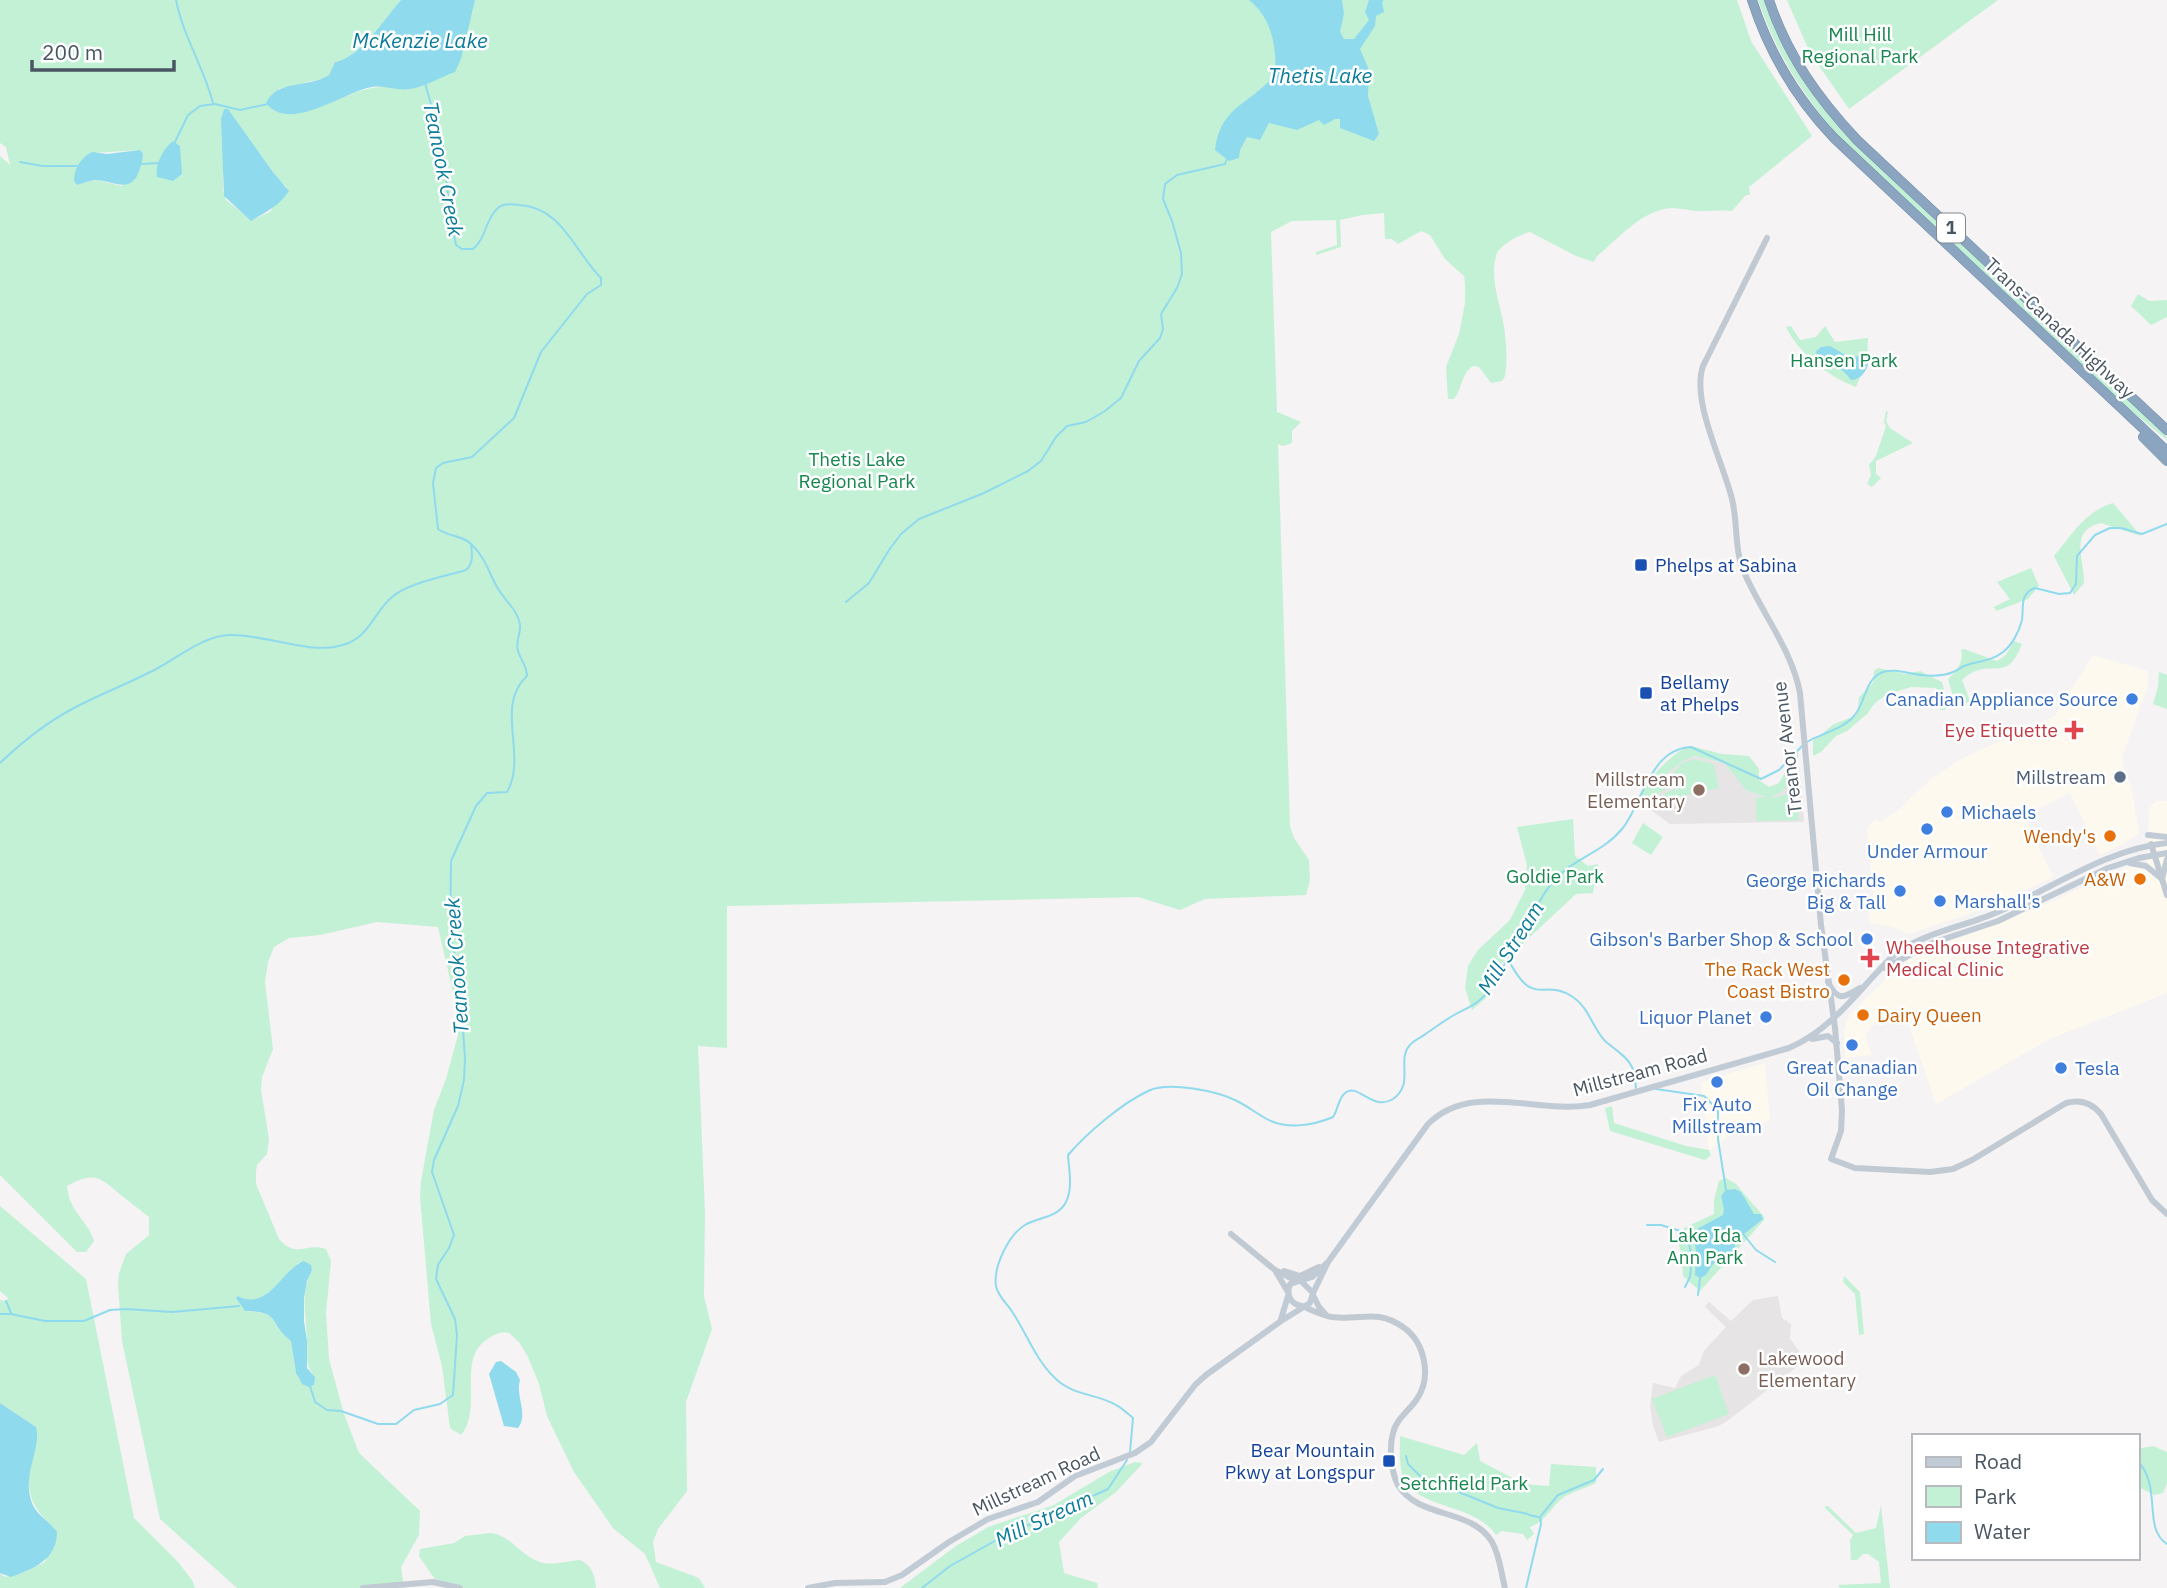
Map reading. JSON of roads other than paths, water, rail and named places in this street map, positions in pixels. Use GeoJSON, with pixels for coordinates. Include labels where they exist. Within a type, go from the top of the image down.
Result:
{"type":"FeatureCollection","features":[{"type":"Feature","properties":{"kind":"highway","name":"Trans-Canada Highway"},"geometry":{"type":"LineString","coordinates":[[1752,0],[1778,63],[1818,121],[1863,167],[2167,451]]}},
{"type":"Feature","properties":{"kind":"highway","name":"Trans-Canada Highway"},"geometry":{"type":"LineString","coordinates":[[1769,0],[1783,36],[1803,74],[1849,131],[2167,430]]}},
{"type":"Feature","properties":{"kind":"highway"},"geometry":{"type":"LineString","coordinates":[[2082,372],[2167,461]]}},
{"type":"Feature","properties":{"kind":"main road"},"geometry":{"type":"LineString","coordinates":[[2148,835],[2167,837]]}},
{"type":"Feature","properties":{"kind":"main road","name":"Millstream Road"},"geometry":{"type":"LineString","coordinates":[[1298,1281],[1312,1277],[1326,1263],[1428,1125],[1452,1107],[1479,1101],[1565,1107],[1590,1105],[1789,1048],[1807,1041],[1892,957],[1919,941],[2000,911],[2108,858],[2151,844],[2167,843]]}},
{"type":"Feature","properties":{"kind":"main road","name":"Millstream Road"},"geometry":{"type":"LineString","coordinates":[[1879,971],[1932,943],[1998,921],[2124,862],[2167,853]]}},
{"type":"Feature","properties":{"kind":"main road"},"geometry":{"type":"LineString","coordinates":[[2124,862],[2146,866],[2162,879],[2167,859]]}},
{"type":"Feature","properties":{"kind":"main road"},"geometry":{"type":"LineString","coordinates":[[1828,982],[1834,994],[1839,996],[1845,996],[1868,983]]}},
{"type":"Feature","properties":{"kind":"main road"},"geometry":{"type":"LineString","coordinates":[[1807,1041],[1828,1036],[1837,1043]]}},
{"type":"Feature","properties":{"kind":"main road","name":"Millstream Road"},"geometry":{"type":"LineString","coordinates":[[1313,1294],[1327,1268],[1326,1263]]}},
{"type":"Feature","properties":{"kind":"main road"},"geometry":{"type":"LineString","coordinates":[[1280,1321],[1286,1310],[1288,1294],[1290,1284],[1298,1281],[1307,1284],[1313,1294],[1310,1303],[1302,1306],[1293,1303],[1288,1294]]}},
{"type":"Feature","properties":{"kind":"main road","name":"Millstream Road"},"geometry":{"type":"LineString","coordinates":[[885,1582],[902,1575],[988,1519],[1038,1502],[1075,1476],[1131,1455],[1151,1442],[1195,1385],[1206,1375],[1302,1306]]}},
{"type":"Feature","properties":{"kind":"street","name":"Treanor Avenue"},"geometry":{"type":"LineString","coordinates":[[1767,238],[1703,366],[1699,388],[1732,500],[1740,561],[1793,669],[1800,693],[1828,982],[1837,1043],[1842,1125],[1831,1159],[1854,1168],[1930,1172],[1953,1169],[2066,1103],[2083,1102],[2101,1114],[2152,1200],[2167,1214]]}},
{"type":"Feature","properties":{"kind":"street"},"geometry":{"type":"LineString","coordinates":[[2151,844],[2167,895]]}},
{"type":"Feature","properties":{"kind":"street"},"geometry":{"type":"LineString","coordinates":[[1231,1234],[1272,1268],[1298,1281]]}},
{"type":"Feature","properties":{"kind":"street"},"geometry":{"type":"LineString","coordinates":[[1272,1268],[1300,1276],[1326,1263]]}},
{"type":"Feature","properties":{"kind":"street"},"geometry":{"type":"LineString","coordinates":[[1272,1268],[1288,1294]]}},
{"type":"Feature","properties":{"kind":"street"},"geometry":{"type":"LineString","coordinates":[[1313,1294],[1326,1315]]}},
{"type":"Feature","properties":{"kind":"street"},"geometry":{"type":"LineString","coordinates":[[1302,1306],[1326,1315],[1375,1315],[1392,1320],[1407,1329],[1415,1340],[1425,1364],[1424,1382],[1419,1398],[1399,1420],[1392,1434],[1392,1466],[1398,1485],[1408,1498],[1469,1522],[1481,1530],[1491,1540],[1496,1551],[1505,1588]]}},
{"type":"Feature","properties":{"kind":"street"},"geometry":{"type":"LineString","coordinates":[[363,1588],[433,1582],[460,1588]]}},
{"type":"Feature","properties":{"kind":"street","name":"Millstream Road"},"geometry":{"type":"LineString","coordinates":[[808,1588],[835,1583],[885,1582]]}},
{"type":"Feature","properties":{"kind":"water","name":"McKenzie Lake"},"geometry":{"type":"Polygon","coordinates":[[[401,0],[475,0],[461,59],[455,72],[410,89],[372,87],[303,113],[276,111],[266,103],[278,90],[329,75],[335,62],[345,59],[363,45],[401,0]]]}},
{"type":"Feature","properties":{"kind":"water","name":"Thetis Lake"},"geometry":{"type":"Polygon","coordinates":[[[1249,0],[1342,0],[1344,14],[1340,32],[1344,39],[1354,39],[1369,20],[1365,12],[1369,0],[1384,0],[1384,12],[1376,16],[1375,26],[1360,49],[1369,70],[1368,96],[1379,134],[1374,141],[1340,128],[1340,119],[1335,119],[1324,125],[1319,120],[1297,130],[1269,123],[1260,140],[1247,137],[1239,158],[1229,161],[1215,150],[1223,123],[1230,114],[1275,74],[1274,44],[1268,24],[1249,0]]]}},
{"type":"Feature","properties":{"kind":"water"},"geometry":{"type":"Polygon","coordinates":[[[224,109],[228,109],[289,191],[276,205],[251,221],[224,196],[221,119],[224,109]]]}},
{"type":"Feature","properties":{"kind":"water"},"geometry":{"type":"Polygon","coordinates":[[[173,141],[180,146],[182,174],[173,181],[157,177],[157,167],[160,157],[173,141]]]}},
{"type":"Feature","properties":{"kind":"water"},"geometry":{"type":"Polygon","coordinates":[[[140,150],[143,154],[142,162],[136,178],[131,183],[95,180],[77,185],[74,181],[78,164],[92,152],[107,154],[140,150]]]}},
{"type":"Feature","properties":{"kind":"water"},"geometry":{"type":"Polygon","coordinates":[[[1830,346],[1849,357],[1869,355],[1867,368],[1862,375],[1851,380],[1843,371],[1815,352],[1821,347],[1830,346]]]}},
{"type":"Feature","properties":{"kind":"water"},"geometry":{"type":"Polygon","coordinates":[[[1735,1189],[1741,1192],[1754,1214],[1761,1214],[1763,1219],[1734,1242],[1736,1249],[1713,1264],[1706,1275],[1700,1278],[1695,1275],[1696,1250],[1693,1235],[1697,1229],[1723,1215],[1721,1196],[1726,1190],[1735,1189]]]}},
{"type":"Feature","properties":{"kind":"water"},"geometry":{"type":"Polygon","coordinates":[[[304,1261],[311,1265],[312,1270],[304,1298],[307,1368],[315,1377],[314,1385],[308,1387],[302,1384],[296,1373],[291,1341],[270,1316],[245,1311],[236,1298],[258,1298],[267,1294],[296,1265],[304,1261]]]}},
{"type":"Feature","properties":{"kind":"water"},"geometry":{"type":"Polygon","coordinates":[[[501,1361],[516,1372],[520,1380],[522,1417],[518,1428],[504,1426],[489,1374],[496,1362],[501,1361]]]}},
{"type":"Feature","properties":{"kind":"water"},"geometry":{"type":"Polygon","coordinates":[[[0,1403],[36,1427],[29,1493],[34,1508],[57,1532],[53,1550],[42,1562],[11,1577],[0,1573],[0,1403]]]}},
{"type":"Feature","properties":{"kind":"waterway"},"geometry":{"type":"LineString","coordinates":[[176,0],[183,26],[213,103]]}},
{"type":"Feature","properties":{"kind":"waterway","name":"Teanook Creek"},"geometry":{"type":"LineString","coordinates":[[310,1386],[315,1402],[327,1410],[341,1411],[378,1424],[396,1424],[414,1410],[440,1404],[453,1395],[457,1335],[455,1319],[436,1279],[438,1265],[454,1235],[432,1172],[434,1160],[458,1106],[464,1080],[459,973],[450,935],[451,861],[476,806],[487,793],[507,792],[513,778],[513,702],[518,688],[527,676],[517,647],[520,628],[517,615],[500,592],[476,550],[464,539],[438,529],[433,483],[436,468],[443,463],[472,457],[514,418],[541,352],[587,294],[601,285],[601,278],[566,232],[546,213],[534,208],[511,204],[500,206],[473,249],[462,249],[456,245],[443,147],[425,83]]}},
{"type":"Feature","properties":{"kind":"waterway"},"geometry":{"type":"LineString","coordinates":[[175,142],[188,115],[200,106],[215,104],[240,110],[268,104]]}},
{"type":"Feature","properties":{"kind":"waterway"},"geometry":{"type":"LineString","coordinates":[[846,602],[869,583],[901,534],[919,519],[984,493],[1028,471],[1041,461],[1056,437],[1067,426],[1086,422],[1121,398],[1139,361],[1160,338],[1163,329],[1161,314],[1182,274],[1181,253],[1163,199],[1165,184],[1177,175],[1225,164],[1227,159]]}},
{"type":"Feature","properties":{"kind":"waterway"},"geometry":{"type":"LineString","coordinates":[[20,162],[42,166],[77,166]]}},
{"type":"Feature","properties":{"kind":"waterway"},"geometry":{"type":"LineString","coordinates":[[142,164],[159,163]]}},
{"type":"Feature","properties":{"kind":"waterway","name":"Mill Stream"},"geometry":{"type":"LineString","coordinates":[[1807,742],[1839,728],[1849,720],[1858,711],[1872,680],[1883,672],[1897,671],[1929,676],[1945,674],[1999,655],[2012,642],[2019,629],[2026,594],[2035,588],[2059,594],[2070,593],[2076,584],[2077,556],[2095,535],[2110,528],[2142,534],[2167,524]]}},
{"type":"Feature","properties":{"kind":"waterway"},"geometry":{"type":"LineString","coordinates":[[0,763],[34,734],[62,715],[210,639],[229,635],[257,637],[314,648],[349,643],[364,632],[385,604],[399,592],[466,570],[471,561],[471,544]]}},
{"type":"Feature","properties":{"kind":"waterway","name":"Mill Stream"},"geometry":{"type":"LineString","coordinates":[[1130,1452],[1133,1418],[1109,1401],[1071,1389],[1057,1380],[1038,1357],[996,1286],[999,1261],[1013,1236],[1030,1222],[1058,1211],[1066,1202],[1070,1185],[1068,1155],[1076,1146],[1116,1111],[1157,1088],[1193,1088],[1218,1094],[1237,1101],[1273,1122],[1290,1125],[1316,1123],[1333,1117],[1343,1095],[1350,1091],[1378,1102],[1393,1099],[1403,1086],[1406,1051],[1410,1045],[1476,1003],[1489,991],[1548,887],[1566,869],[1615,837],[1629,818],[1656,767],[1665,757],[1677,750],[1691,747],[1761,779],[1779,770],[1803,745]]}},
{"type":"Feature","properties":{"kind":"waterway"},"geometry":{"type":"LineString","coordinates":[[1508,959],[1525,984],[1539,990],[1562,992],[1578,1001],[1605,1041],[1630,1063],[1636,1088]]}},
{"type":"Feature","properties":{"kind":"waterway"},"geometry":{"type":"LineString","coordinates":[[1656,1089],[1704,1096],[1718,1110],[1718,1139],[1726,1190]]}},
{"type":"Feature","properties":{"kind":"waterway"},"geometry":{"type":"LineString","coordinates":[[1647,1225],[1661,1225],[1693,1235]]}},
{"type":"Feature","properties":{"kind":"waterway"},"geometry":{"type":"LineString","coordinates":[[1685,1287],[1690,1277],[1692,1258],[1687,1234]]}},
{"type":"Feature","properties":{"kind":"waterway"},"geometry":{"type":"LineString","coordinates":[[1744,1235],[1756,1250],[1775,1262]]}},
{"type":"Feature","properties":{"kind":"waterway"},"geometry":{"type":"LineString","coordinates":[[1698,1295],[1700,1278]]}},
{"type":"Feature","properties":{"kind":"waterway"},"geometry":{"type":"LineString","coordinates":[[6,1301],[11,1313]]}},
{"type":"Feature","properties":{"kind":"waterway","name":"Teanook Creek"},"geometry":{"type":"LineString","coordinates":[[0,1314],[45,1321],[84,1321],[110,1310],[172,1312],[239,1306]]}},
{"type":"Feature","properties":{"kind":"waterway"},"geometry":{"type":"LineString","coordinates":[[1406,1456],[1408,1464],[1420,1476],[1498,1508],[1528,1514]]}},
{"type":"Feature","properties":{"kind":"waterway","name":"Mill Stream"},"geometry":{"type":"LineString","coordinates":[[922,1588],[950,1566],[1002,1537],[1108,1489],[1127,1460]]}},
{"type":"Feature","properties":{"kind":"waterway"},"geometry":{"type":"LineString","coordinates":[[2139,1463],[2149,1482],[2155,1528],[2167,1544]]}},
{"type":"Feature","properties":{"kind":"waterway"},"geometry":{"type":"LineString","coordinates":[[1526,1588],[1541,1524],[1540,1517],[1558,1495],[1594,1480],[1603,1469]]}},
{"type":"Feature","properties":{"kind":"waterway"},"geometry":{"type":"LineString","coordinates":[[1529,1515],[1538,1517]]}},
{"type":"Feature","properties":{"kind":"place","name":"Phelps at Sabina"},"geometry":{"type":"Point","coordinates":[1641,565]}},
{"type":"Feature","properties":{"kind":"place","name":"Bellamy at Phelps"},"geometry":{"type":"Point","coordinates":[1646,693]}},
{"type":"Feature","properties":{"kind":"place","name":"Canadian Appliance Source"},"geometry":{"type":"Point","coordinates":[2132,699]}},
{"type":"Feature","properties":{"kind":"place","name":"Eye Etiquette"},"geometry":{"type":"Point","coordinates":[2074,730]}},
{"type":"Feature","properties":{"kind":"place","name":"Millstream"},"geometry":{"type":"Point","coordinates":[2120,777]}},
{"type":"Feature","properties":{"kind":"place","name":"Millstream Elementary"},"geometry":{"type":"Point","coordinates":[1699,790]}},
{"type":"Feature","properties":{"kind":"place","name":"Michaels"},"geometry":{"type":"Point","coordinates":[1947,812]}},
{"type":"Feature","properties":{"kind":"place","name":"Under Armour"},"geometry":{"type":"Point","coordinates":[1927,829]}},
{"type":"Feature","properties":{"kind":"place","name":"Wendy's"},"geometry":{"type":"Point","coordinates":[2110,836]}},
{"type":"Feature","properties":{"kind":"place","name":"A&W"},"geometry":{"type":"Point","coordinates":[2140,879]}},
{"type":"Feature","properties":{"kind":"place","name":"George Richards Big & Tall"},"geometry":{"type":"Point","coordinates":[1900,891]}},
{"type":"Feature","properties":{"kind":"place","name":"Marshall's"},"geometry":{"type":"Point","coordinates":[1940,901]}},
{"type":"Feature","properties":{"kind":"place","name":"Gibson's Barber Shop & School"},"geometry":{"type":"Point","coordinates":[1867,939]}},
{"type":"Feature","properties":{"kind":"place","name":"Wheelhouse Integrative Medical Clinic"},"geometry":{"type":"Point","coordinates":[1870,958]}},
{"type":"Feature","properties":{"kind":"place","name":"The Rack West Coast Bistro"},"geometry":{"type":"Point","coordinates":[1844,980]}},
{"type":"Feature","properties":{"kind":"place","name":"Dairy Queen"},"geometry":{"type":"Point","coordinates":[1863,1015]}},
{"type":"Feature","properties":{"kind":"place","name":"Liquor Planet"},"geometry":{"type":"Point","coordinates":[1766,1017]}},
{"type":"Feature","properties":{"kind":"place","name":"Great Canadian Oil Change"},"geometry":{"type":"Point","coordinates":[1852,1045]}},
{"type":"Feature","properties":{"kind":"place","name":"Tesla"},"geometry":{"type":"Point","coordinates":[2061,1068]}},
{"type":"Feature","properties":{"kind":"place","name":"Fix Auto Millstream"},"geometry":{"type":"Point","coordinates":[1717,1082]}},
{"type":"Feature","properties":{"kind":"place","name":"Lakewood Elementary"},"geometry":{"type":"Point","coordinates":[1744,1369]}},
{"type":"Feature","properties":{"kind":"place","name":"Bear Mountain Pkwy at Longspur"},"geometry":{"type":"Point","coordinates":[1389,1461]}},
{"type":"Feature","properties":{"kind":"park label","name":"Mill Hill Regional Park"},"geometry":{"type":"Point","coordinates":[1860,45]}},
{"type":"Feature","properties":{"kind":"park label","name":"Hansen Park"},"geometry":{"type":"Point","coordinates":[1844,360]}},
{"type":"Feature","properties":{"kind":"park label","name":"Thetis Lake Regional Park"},"geometry":{"type":"Point","coordinates":[857,470]}},
{"type":"Feature","properties":{"kind":"park label","name":"Goldie Park"},"geometry":{"type":"Point","coordinates":[1555,876]}},
{"type":"Feature","properties":{"kind":"park label","name":"Lake Ida Ann Park"},"geometry":{"type":"Point","coordinates":[1705,1246]}},
{"type":"Feature","properties":{"kind":"park label","name":"Setchfield Park"},"geometry":{"type":"Point","coordinates":[1464,1483]}}]}
